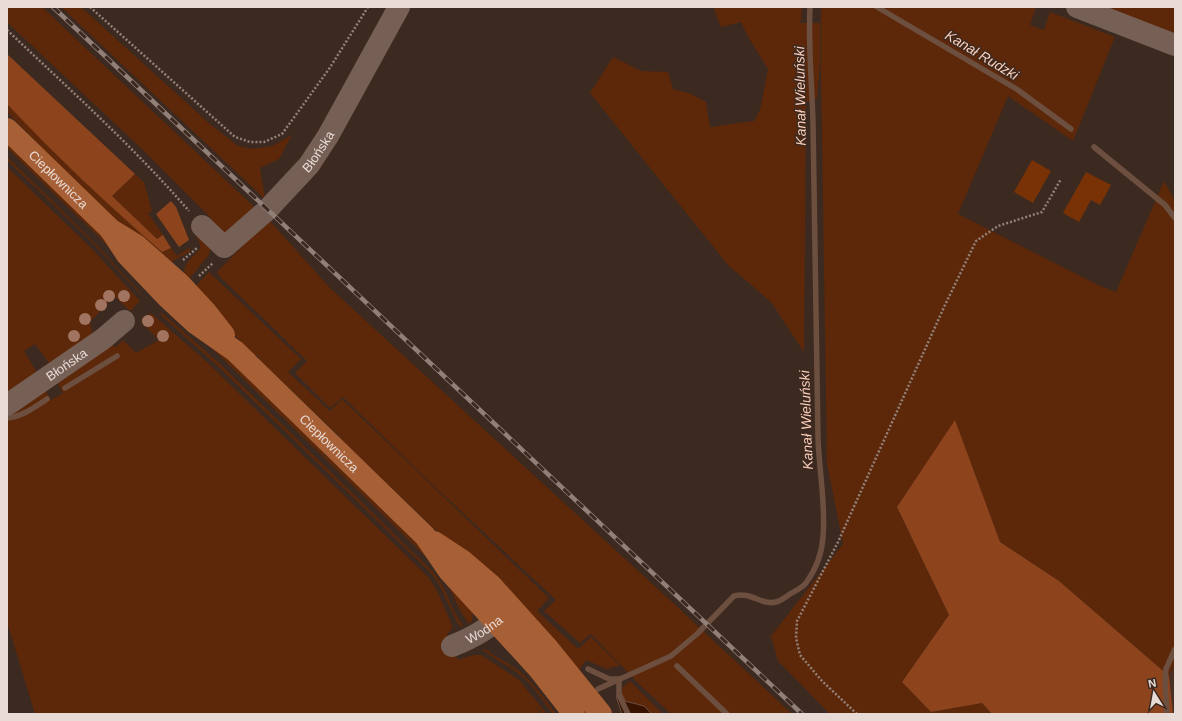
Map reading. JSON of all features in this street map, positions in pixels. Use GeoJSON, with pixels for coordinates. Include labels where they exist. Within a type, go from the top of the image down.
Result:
{"type":"FeatureCollection","features":[{"type":"Feature","properties":{"kind":"main road","name":"Ciepłownicza"},"geometry":{"type":"LineString","coordinates":[[7,129],[110,229],[127,255],[176,305],[195,323],[234,350],[425,536],[449,571],[555,656],[601,714]]}},
{"type":"Feature","properties":{"kind":"main road","name":"Ciepłownicza"},"geometry":{"type":"LineString","coordinates":[[504,615],[546,677],[574,714]]}},
{"type":"Feature","properties":{"kind":"street","name":"Błońska"},"geometry":{"type":"LineString","coordinates":[[202,226],[219,244],[224,247],[267,210],[299,177],[309,165],[328,136],[399,7]]}},
{"type":"Feature","properties":{"kind":"street"},"geometry":{"type":"LineString","coordinates":[[1077,7],[1175,44]]}},
{"type":"Feature","properties":{"kind":"street","name":"Błońska"},"geometry":{"type":"LineString","coordinates":[[7,405],[103,339],[124,321]]}},
{"type":"Feature","properties":{"kind":"street","name":"Wodna"},"geometry":{"type":"LineString","coordinates":[[452,646],[477,636],[504,615]]}},
{"type":"Feature","properties":{"kind":"path"},"geometry":{"type":"LineString","coordinates":[[90,7],[235,137],[250,142],[264,142],[282,134],[329,69],[368,7]]}},
{"type":"Feature","properties":{"kind":"path"},"geometry":{"type":"LineString","coordinates":[[7,30],[113,131],[174,193],[202,226]]}},
{"type":"Feature","properties":{"kind":"path"},"geometry":{"type":"LineString","coordinates":[[857,714],[822,681],[800,655],[796,638],[797,621],[838,542],[945,305],[976,241],[998,226],[1042,212],[1061,179]]}},
{"type":"Feature","properties":{"kind":"shaded area"},"geometry":{"type":"Polygon","coordinates":[[[7,7],[42,7],[252,205],[255,210],[228,237],[217,232],[210,217],[144,151],[7,22],[7,7]]]}},
{"type":"Feature","properties":{"kind":"shaded area"},"geometry":{"type":"Polygon","coordinates":[[[61,7],[81,7],[211,125],[238,146],[253,149],[272,146],[292,135],[279,159],[260,168],[265,199],[61,7]]]}},
{"type":"Feature","properties":{"kind":"shaded area"},"geometry":{"type":"Polygon","coordinates":[[[716,7],[802,7],[801,21],[798,23],[820,23],[820,63],[817,98],[806,102],[804,352],[771,302],[728,265],[590,93],[613,57],[641,71],[668,72],[673,89],[691,94],[706,102],[710,127],[754,121],[760,110],[768,69],[747,35],[741,22],[721,27],[714,10],[716,7]]]}},
{"type":"Feature","properties":{"kind":"shaded area"},"geometry":{"type":"Polygon","coordinates":[[[821,7],[1036,7],[1030,25],[1044,30],[1050,12],[1115,37],[1073,141],[1008,96],[958,214],[1100,286],[1116,292],[1164,181],[1175,201],[1175,664],[1169,676],[1059,581],[1000,542],[955,421],[897,507],[949,615],[902,682],[931,712],[982,703],[992,714],[830,714],[778,661],[771,636],[843,544],[827,463],[821,7]]]}},
{"type":"Feature","properties":{"kind":"shaded area"},"geometry":{"type":"Polygon","coordinates":[[[1104,7],[1175,7],[1175,34],[1104,7]]]}},
{"type":"Feature","properties":{"kind":"shaded area"},"geometry":{"type":"Polygon","coordinates":[[[7,54],[135,174],[112,196],[157,239],[163,235],[171,248],[162,252],[83,180],[7,104],[7,54]]]}},
{"type":"Feature","properties":{"kind":"shaded area"},"geometry":{"type":"Polygon","coordinates":[[[7,104],[96,192],[162,252],[171,248],[177,256],[189,248],[191,251],[171,262],[117,221],[7,112],[7,104]]]}},
{"type":"Feature","properties":{"kind":"shaded area"},"geometry":{"type":"Polygon","coordinates":[[[7,144],[98,232],[98,234],[102,236],[136,278],[102,240],[7,148],[7,144]]]}},
{"type":"Feature","properties":{"kind":"shaded area"},"geometry":{"type":"Polygon","coordinates":[[[7,157],[92,240],[142,296],[91,241],[7,160],[7,157]]]}},
{"type":"Feature","properties":{"kind":"shaded area"},"geometry":{"type":"Polygon","coordinates":[[[7,167],[93,250],[140,301],[130,311],[114,296],[90,322],[92,330],[91,337],[52,363],[48,362],[35,344],[24,351],[36,371],[35,374],[7,393],[7,167]]]}},
{"type":"Feature","properties":{"kind":"shaded area"},"geometry":{"type":"Polygon","coordinates":[[[135,174],[144,182],[152,211],[148,213],[163,235],[157,239],[112,196],[135,174]]]}},
{"type":"Feature","properties":{"kind":"shaded area"},"geometry":{"type":"Polygon","coordinates":[[[171,201],[176,207],[189,240],[179,247],[156,214],[171,201]]]}},
{"type":"Feature","properties":{"kind":"shaded area"},"geometry":{"type":"Polygon","coordinates":[[[269,220],[330,288],[792,714],[671,714],[641,686],[591,634],[580,643],[544,611],[556,600],[419,472],[343,397],[330,408],[295,373],[307,361],[218,275],[218,271],[269,220]]]}},
{"type":"Feature","properties":{"kind":"shaded area"},"geometry":{"type":"Polygon","coordinates":[[[195,235],[211,248],[208,256],[190,278],[184,272],[187,263],[199,249],[200,244],[195,235]]]}},
{"type":"Feature","properties":{"kind":"shaded area"},"geometry":{"type":"Polygon","coordinates":[[[209,272],[301,359],[288,372],[330,411],[342,399],[549,598],[537,611],[578,649],[591,637],[620,665],[607,669],[586,660],[577,673],[448,542],[260,360],[258,356],[255,356],[224,324],[193,289],[209,272]]]}},
{"type":"Feature","properties":{"kind":"shaded area"},"geometry":{"type":"Polygon","coordinates":[[[161,312],[221,365],[434,573],[463,625],[461,627],[457,622],[439,584],[432,574],[219,367],[161,315],[161,312]]]}},
{"type":"Feature","properties":{"kind":"shaded area"},"geometry":{"type":"Polygon","coordinates":[[[149,314],[152,314],[208,363],[428,577],[436,589],[452,625],[452,629],[447,634],[458,660],[474,655],[481,655],[519,680],[547,714],[543,714],[537,707],[541,714],[35,714],[7,622],[7,416],[42,391],[46,392],[51,400],[63,393],[58,384],[58,380],[111,345],[116,347],[123,340],[136,353],[159,340],[141,322],[149,314]]]}},
{"type":"Feature","properties":{"kind":"shaded area"},"geometry":{"type":"Polygon","coordinates":[[[180,321],[221,352],[324,453],[324,455],[328,457],[410,538],[418,544],[473,613],[472,621],[469,624],[461,612],[445,578],[427,558],[219,355],[180,321]]]}},
{"type":"Feature","properties":{"kind":"shaded area"},"geometry":{"type":"Polygon","coordinates":[[[955,420],[1000,542],[1059,581],[1169,676],[1173,714],[992,714],[982,703],[931,712],[902,682],[949,615],[897,507],[955,420]]]}},
{"type":"Feature","properties":{"kind":"shaded area"},"geometry":{"type":"Polygon","coordinates":[[[485,649],[515,668],[530,681],[556,714],[553,714],[524,678],[492,657],[483,650],[485,649]]]}},
{"type":"Feature","properties":{"kind":"shaded area"},"geometry":{"type":"Polygon","coordinates":[[[1175,664],[1175,714],[1173,714],[1169,676],[1175,664]]]}},
{"type":"Feature","properties":{"kind":"shaded area"},"geometry":{"type":"Polygon","coordinates":[[[630,681],[663,714],[652,714],[644,706],[625,701],[622,694],[622,688],[630,681]]]}},
{"type":"Feature","properties":{"kind":"shaded area"},"geometry":{"type":"Polygon","coordinates":[[[622,694],[625,701],[644,706],[652,714],[622,714],[616,696],[622,694]]]}},
{"type":"Feature","properties":{"kind":"building"},"geometry":{"type":"Polygon","coordinates":[[[1032,160],[1051,171],[1033,203],[1014,192],[1032,160]]]}},
{"type":"Feature","properties":{"kind":"building"},"geometry":{"type":"Polygon","coordinates":[[[1086,172],[1111,185],[1100,205],[1091,200],[1079,222],[1063,213],[1086,172]]]}},
{"type":"Feature","properties":{"kind":"waterway","name":"Kanał Wieluński"},"geometry":{"type":"LineString","coordinates":[[598,689],[671,656],[697,634],[734,596],[746,595],[771,603],[783,599],[806,583],[816,567],[820,555],[823,537],[824,512],[818,438],[813,123],[809,36],[810,7]]}},
{"type":"Feature","properties":{"kind":"waterway","name":"Kanał Rudzki"},"geometry":{"type":"LineString","coordinates":[[877,7],[1018,90],[1071,129]]}},
{"type":"Feature","properties":{"kind":"waterway","name":"Kanał Rudzki"},"geometry":{"type":"LineString","coordinates":[[1094,147],[1165,205],[1175,218]]}},
{"type":"Feature","properties":{"kind":"waterway"},"geometry":{"type":"LineString","coordinates":[[65,388],[117,356]]}},
{"type":"Feature","properties":{"kind":"waterway"},"geometry":{"type":"LineString","coordinates":[[7,418],[23,414],[47,399]]}},
{"type":"Feature","properties":{"kind":"waterway"},"geometry":{"type":"LineString","coordinates":[[1167,714],[1165,682],[1166,669],[1175,649]]}},
{"type":"Feature","properties":{"kind":"waterway"},"geometry":{"type":"LineString","coordinates":[[677,666],[727,714]]}},
{"type":"Feature","properties":{"kind":"waterway","name":"Kanał Wieluński"},"geometry":{"type":"LineString","coordinates":[[588,669],[609,679],[619,679],[619,695],[628,714]]}},
{"type":"Feature","properties":{"kind":"railway"},"geometry":{"type":"LineString","coordinates":[[53,7],[802,714]]}}]}
